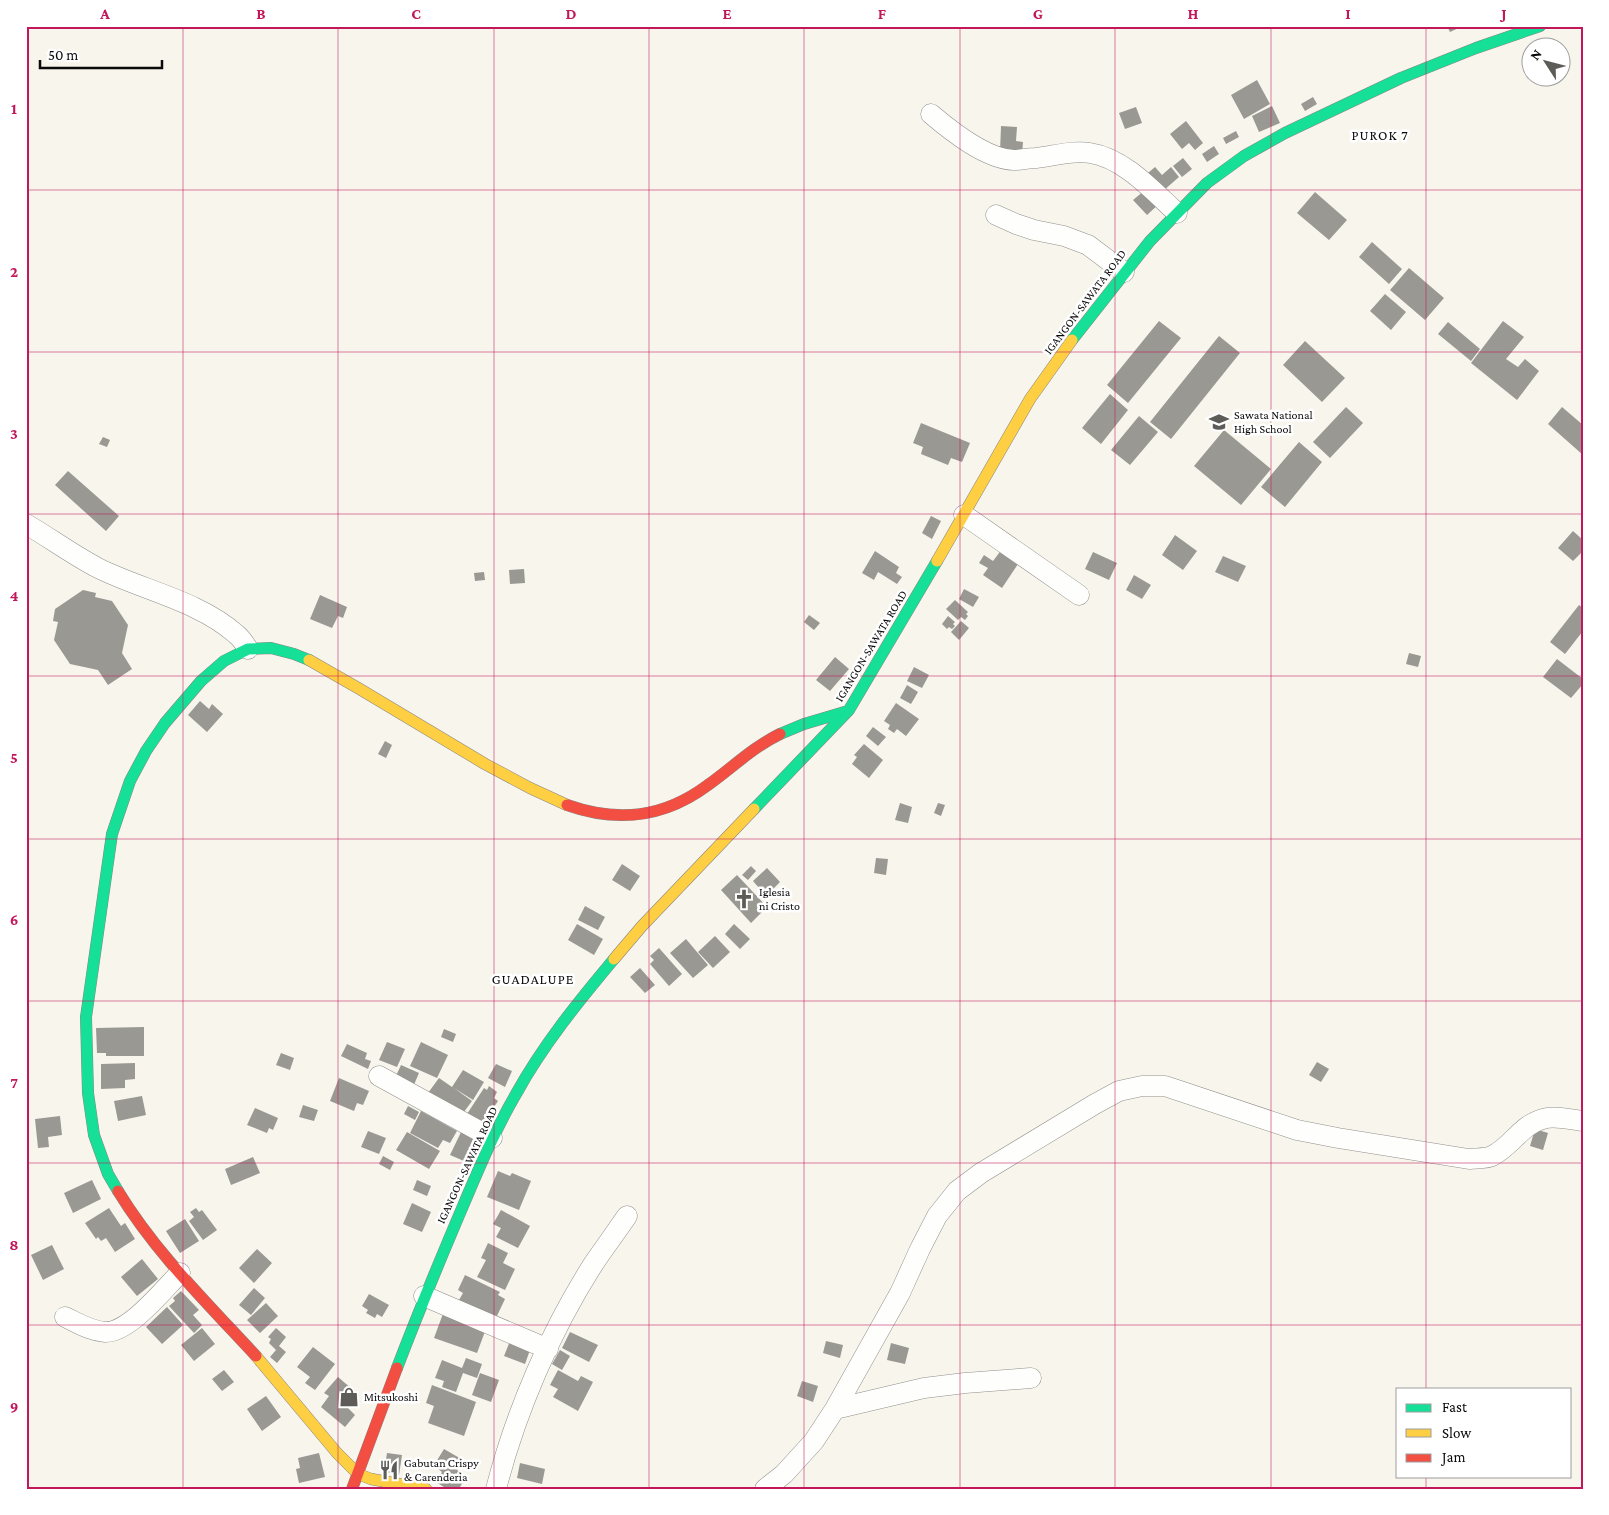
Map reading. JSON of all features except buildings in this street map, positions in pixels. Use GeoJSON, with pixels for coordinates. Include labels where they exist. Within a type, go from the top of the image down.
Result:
{"type":"FeatureCollection","features":[{"type":"Feature","properties":{"kind":"main road","name":"IGANGON-SAWATA ROAD"},"geometry":{"type":"LineString","coordinates":[[352,1489],[424,1296],[492,1138],[516,1093],[544,1048],[572,1009],[609,964],[689,876],[849,710],[1030,399],[1124,272],[1150,241],[1207,183],[1244,156],[1285,133],[1401,78],[1476,48],[1540,26]]}},
{"type":"Feature","properties":{"kind":"main road"},"geometry":{"type":"LineString","coordinates":[[426,1489],[371,1479],[358,1474],[332,1447],[260,1359],[180,1273],[128,1207],[105,1166],[94,1135],[88,1093],[86,1017],[112,834],[130,781],[146,751],[182,701],[201,681],[224,661],[248,649],[271,648],[316,662],[449,744],[540,795],[578,808],[610,815],[636,815],[674,805],[692,796],[762,743],[796,726],[849,710]]}},
{"type":"Feature","properties":{"kind":"street"},"geometry":{"type":"LineString","coordinates":[[931,114],[954,133],[973,145],[1004,158],[1012,160],[1069,153],[1090,153],[1110,160],[1128,170],[1177,213]]}},
{"type":"Feature","properties":{"kind":"street"},"geometry":{"type":"LineString","coordinates":[[996,216],[1025,227],[1064,236],[1088,246],[1124,272]]}},
{"type":"Feature","properties":{"kind":"street"},"geometry":{"type":"LineString","coordinates":[[964,515],[1080,595]]}},
{"type":"Feature","properties":{"kind":"street"},"geometry":{"type":"LineString","coordinates":[[26,524],[96,567],[124,580],[158,592],[222,623],[238,635],[248,649]]}},
{"type":"Feature","properties":{"kind":"street"},"geometry":{"type":"LineString","coordinates":[[379,1076],[492,1138]]}},
{"type":"Feature","properties":{"kind":"street"},"geometry":{"type":"LineString","coordinates":[[765,1489],[784,1474],[814,1441],[835,1409],[900,1293],[937,1216],[957,1191],[981,1173],[1119,1091],[1142,1086],[1165,1086],[1297,1130],[1469,1159],[1490,1157],[1506,1147],[1521,1130],[1548,1118],[1583,1121]]}},
{"type":"Feature","properties":{"kind":"street"},"geometry":{"type":"LineString","coordinates":[[496,1489],[526,1396],[569,1305],[594,1263],[627,1216]]}},
{"type":"Feature","properties":{"kind":"street"},"geometry":{"type":"LineString","coordinates":[[65,1317],[90,1329],[106,1332],[122,1328],[138,1315],[180,1273]]}},
{"type":"Feature","properties":{"kind":"street"},"geometry":{"type":"LineString","coordinates":[[424,1296],[548,1349]]}},
{"type":"Feature","properties":{"kind":"street"},"geometry":{"type":"LineString","coordinates":[[835,1409],[924,1388],[1031,1378]]}},
{"type":"Feature","properties":{"kind":"traffic: fast"},"geometry":{"type":"LineString","coordinates":[[1072,340],[1150,241],[1207,183],[1244,156],[1285,133],[1401,78],[1476,48],[1540,26]]}},
{"type":"Feature","properties":{"kind":"traffic: fast"},"geometry":{"type":"LineString","coordinates":[[754,809],[849,710],[937,561]]}},
{"type":"Feature","properties":{"kind":"traffic: fast"},"geometry":{"type":"LineString","coordinates":[[118,1191],[108,1174],[94,1135],[88,1093],[86,1017],[112,834],[130,781],[146,751],[165,723],[201,681],[224,661],[248,649],[271,648],[309,660]]}},
{"type":"Feature","properties":{"kind":"traffic: fast"},"geometry":{"type":"LineString","coordinates":[[780,734],[804,724],[848,711]]}},
{"type":"Feature","properties":{"kind":"traffic: fast"},"geometry":{"type":"LineString","coordinates":[[397,1368],[475,1178],[508,1108],[549,1041],[614,959]]}},
{"type":"Feature","properties":{"kind":"traffic: slow"},"geometry":{"type":"LineString","coordinates":[[937,561],[1030,399],[1072,340]]}},
{"type":"Feature","properties":{"kind":"traffic: slow"},"geometry":{"type":"LineString","coordinates":[[309,660],[485,764],[567,805]]}},
{"type":"Feature","properties":{"kind":"traffic: slow"},"geometry":{"type":"LineString","coordinates":[[614,959],[642,926],[754,809]]}},
{"type":"Feature","properties":{"kind":"traffic: slow"},"geometry":{"type":"LineString","coordinates":[[256,1356],[337,1453],[358,1474],[371,1479],[426,1489]]}},
{"type":"Feature","properties":{"kind":"traffic: jam"},"geometry":{"type":"LineString","coordinates":[[567,805],[604,814],[640,814],[657,811],[675,805],[691,796],[752,751],[780,734]]}},
{"type":"Feature","properties":{"kind":"traffic: jam"},"geometry":{"type":"LineString","coordinates":[[118,1191],[165,1256],[256,1356]]}},
{"type":"Feature","properties":{"kind":"traffic: jam"},"geometry":{"type":"LineString","coordinates":[[352,1489],[397,1368]]}},
{"type":"Feature","properties":{"kind":"place","name":"Sawata National High School"},"geometry":{"type":"Point","coordinates":[1219,422]}},
{"type":"Feature","properties":{"kind":"place","name":"Iglesia ni Cristo"},"geometry":{"type":"Point","coordinates":[744,899]}},
{"type":"Feature","properties":{"kind":"place","name":"Mitsukoshi"},"geometry":{"type":"Point","coordinates":[349,1397]}},
{"type":"Feature","properties":{"kind":"place","name":"Gabutan Crispy & Carenderia"},"geometry":{"type":"Point","coordinates":[389,1470]}},
{"type":"Feature","properties":{"kind":"district","name":"PUROK 7"},"geometry":{"type":"Point","coordinates":[1380,135]}},
{"type":"Feature","properties":{"kind":"district","name":"GUADALUPE"},"geometry":{"type":"Point","coordinates":[533,979]}}]}
